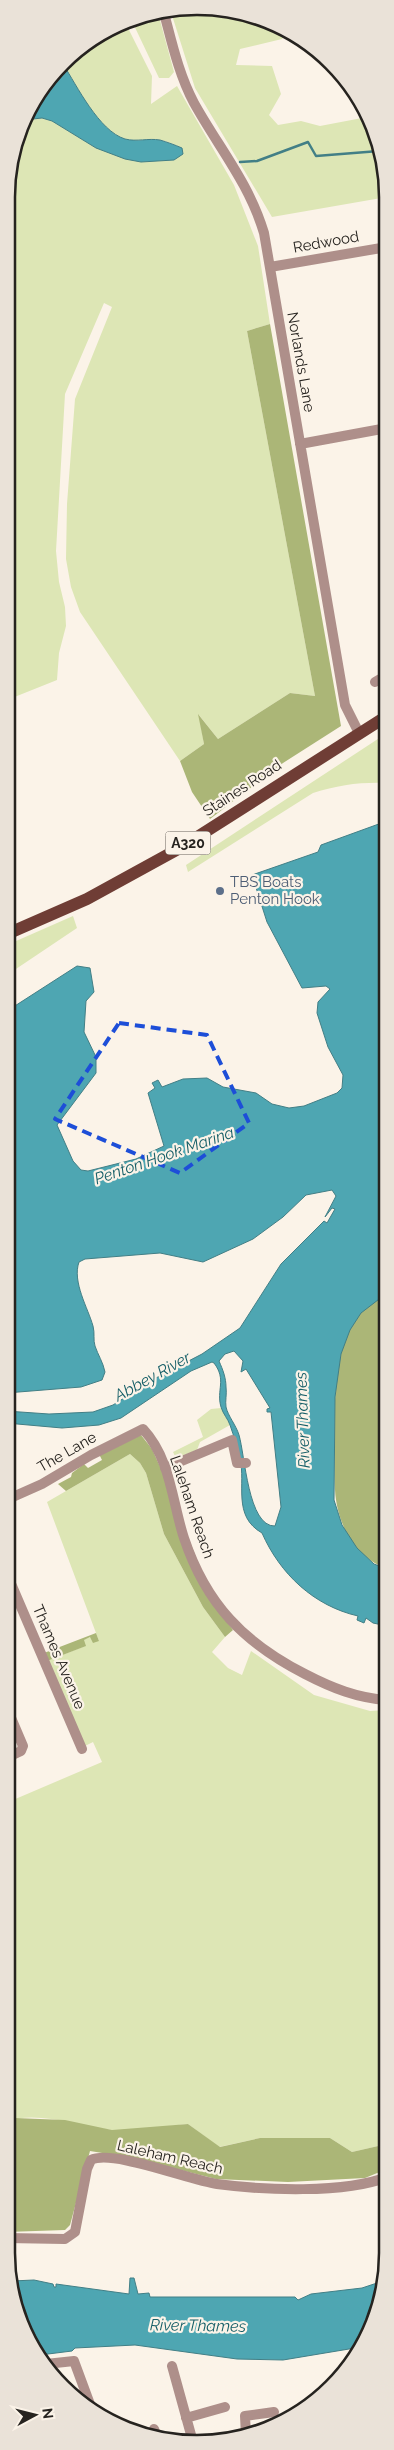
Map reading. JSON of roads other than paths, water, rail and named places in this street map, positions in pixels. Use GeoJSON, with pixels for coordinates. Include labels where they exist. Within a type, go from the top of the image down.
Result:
{"type":"FeatureCollection","features":[{"type":"Feature","properties":{"kind":"main road","name":"A320"},"geometry":{"type":"LineString","coordinates":[[359,733],[379,721]]}},
{"type":"Feature","properties":{"kind":"main road","name":"Staines Road"},"geometry":{"type":"LineString","coordinates":[[15,930],[87,899],[174,852],[359,733]]}},
{"type":"Feature","properties":{"kind":"street","name":"Norlands Lane"},"geometry":{"type":"LineString","coordinates":[[165,18],[182,77],[194,104],[237,171],[256,206],[264,233],[345,706],[359,733]]}},
{"type":"Feature","properties":{"kind":"street","name":"Redwood"},"geometry":{"type":"LineString","coordinates":[[270,267],[379,248]]}},
{"type":"Feature","properties":{"kind":"street"},"geometry":{"type":"LineString","coordinates":[[300,444],[379,429]]}},
{"type":"Feature","properties":{"kind":"street"},"geometry":{"type":"LineString","coordinates":[[375,682],[379,680]]}},
{"type":"Feature","properties":{"kind":"street","name":"Laleham Reach"},"geometry":{"type":"LineString","coordinates":[[142,1429],[165,1468],[171,1484],[184,1537],[194,1562],[214,1598],[240,1632],[272,1656],[334,1688],[351,1694],[379,1699]]}},
{"type":"Feature","properties":{"kind":"street","name":"The Lane"},"geometry":{"type":"LineString","coordinates":[[15,1496],[42,1484],[91,1455],[142,1429]]}},
{"type":"Feature","properties":{"kind":"street"},"geometry":{"type":"LineString","coordinates":[[165,1468],[232,1440],[235,1461],[243,1463]]}},
{"type":"Feature","properties":{"kind":"street","name":"Thames Avenue"},"geometry":{"type":"LineString","coordinates":[[15,1591],[82,1749]]}},
{"type":"Feature","properties":{"kind":"street"},"geometry":{"type":"LineString","coordinates":[[15,1727],[23,1746],[21,1751],[15,1754]]}},
{"type":"Feature","properties":{"kind":"street","name":"Laleham Reach"},"geometry":{"type":"LineString","coordinates":[[15,2238],[65,2239],[71,2236],[75,2232],[87,2169],[91,2160],[97,2157],[132,2162],[215,2184],[333,2187],[361,2184],[379,2179]]}},
{"type":"Feature","properties":{"kind":"street"},"geometry":{"type":"LineString","coordinates":[[53,2363],[74,2361],[88,2398]]}},
{"type":"Feature","properties":{"kind":"street"},"geometry":{"type":"LineString","coordinates":[[172,2366],[191,2435]]}},
{"type":"Feature","properties":{"kind":"street"},"geometry":{"type":"LineString","coordinates":[[186,2418],[225,2407]]}},
{"type":"Feature","properties":{"kind":"street"},"geometry":{"type":"LineString","coordinates":[[246,2428],[245,2416],[274,2412]]}},
{"type":"Feature","properties":{"kind":"water"},"geometry":{"type":"Polygon","coordinates":[[[66,70],[98,118],[115,134],[129,140],[160,140],[182,148],[183,154],[174,160],[141,162],[125,159],[96,148],[52,121],[42,118],[33,119],[39,106],[66,70]]]}},
{"type":"Feature","properties":{"kind":"water"},"geometry":{"type":"Polygon","coordinates":[[[379,824],[379,1299],[361,1313],[350,1330],[341,1354],[335,1397],[334,1500],[342,1525],[357,1548],[374,1564],[379,1566],[379,1624],[366,1618],[364,1623],[357,1620],[358,1616],[327,1605],[300,1586],[278,1562],[262,1533],[247,1518],[243,1509],[240,1459],[230,1425],[221,1407],[221,1380],[214,1363],[212,1362],[191,1371],[121,1418],[99,1425],[62,1428],[15,1424],[15,1412],[49,1414],[93,1412],[113,1405],[154,1379],[202,1354],[240,1328],[281,1264],[324,1221],[327,1223],[335,1209],[332,1208],[325,1217],[336,1196],[332,1190],[306,1195],[283,1217],[253,1239],[203,1262],[160,1253],[85,1259],[79,1262],[77,1270],[79,1286],[93,1326],[95,1346],[105,1372],[102,1380],[81,1387],[15,1392],[15,1006],[77,966],[90,968],[94,992],[86,1001],[84,1032],[96,1057],[96,1073],[57,1125],[73,1161],[81,1170],[88,1171],[136,1159],[164,1146],[148,1093],[155,1088],[152,1083],[158,1080],[162,1087],[183,1079],[207,1078],[223,1087],[256,1093],[272,1104],[289,1108],[304,1106],[337,1093],[342,1088],[343,1075],[328,1047],[317,1013],[318,1002],[330,989],[326,986],[302,988],[267,922],[252,875],[318,852],[321,845],[379,824]],[[234,1351],[225,1354],[219,1361],[225,1380],[226,1407],[239,1435],[253,1503],[259,1515],[266,1523],[275,1526],[281,1507],[271,1412],[267,1412],[267,1409],[270,1408],[246,1369],[241,1372],[243,1361],[234,1351]]]}},
{"type":"Feature","properties":{"kind":"water","name":"River Thames"},"geometry":{"type":"Polygon","coordinates":[[[130,2278],[134,2278],[138,2294],[149,2293],[150,2297],[295,2297],[298,2300],[311,2294],[362,2288],[376,2283],[365,2323],[352,2349],[283,2360],[237,2359],[135,2345],[75,2348],[72,2351],[46,2354],[29,2323],[21,2300],[17,2281],[34,2280],[53,2284],[54,2287],[56,2287],[56,2284],[129,2294],[130,2278]]]}},
{"type":"Feature","properties":{"kind":"waterway"},"geometry":{"type":"LineString","coordinates":[[240,162],[257,161],[308,142],[316,156],[373,151]]}},
{"type":"Feature","properties":{"kind":"place","name":"TBS Boats Penton Hook"},"geometry":{"type":"Point","coordinates":[220,891]}},
{"type":"Feature","properties":{"kind":"water label","name":"Penton Hook Marina"},"geometry":{"type":"Point","coordinates":[164,1155]}},
{"type":"Feature","properties":{"kind":"water label","name":"Abbey River"},"geometry":{"type":"Point","coordinates":[152,1376]}}]}
